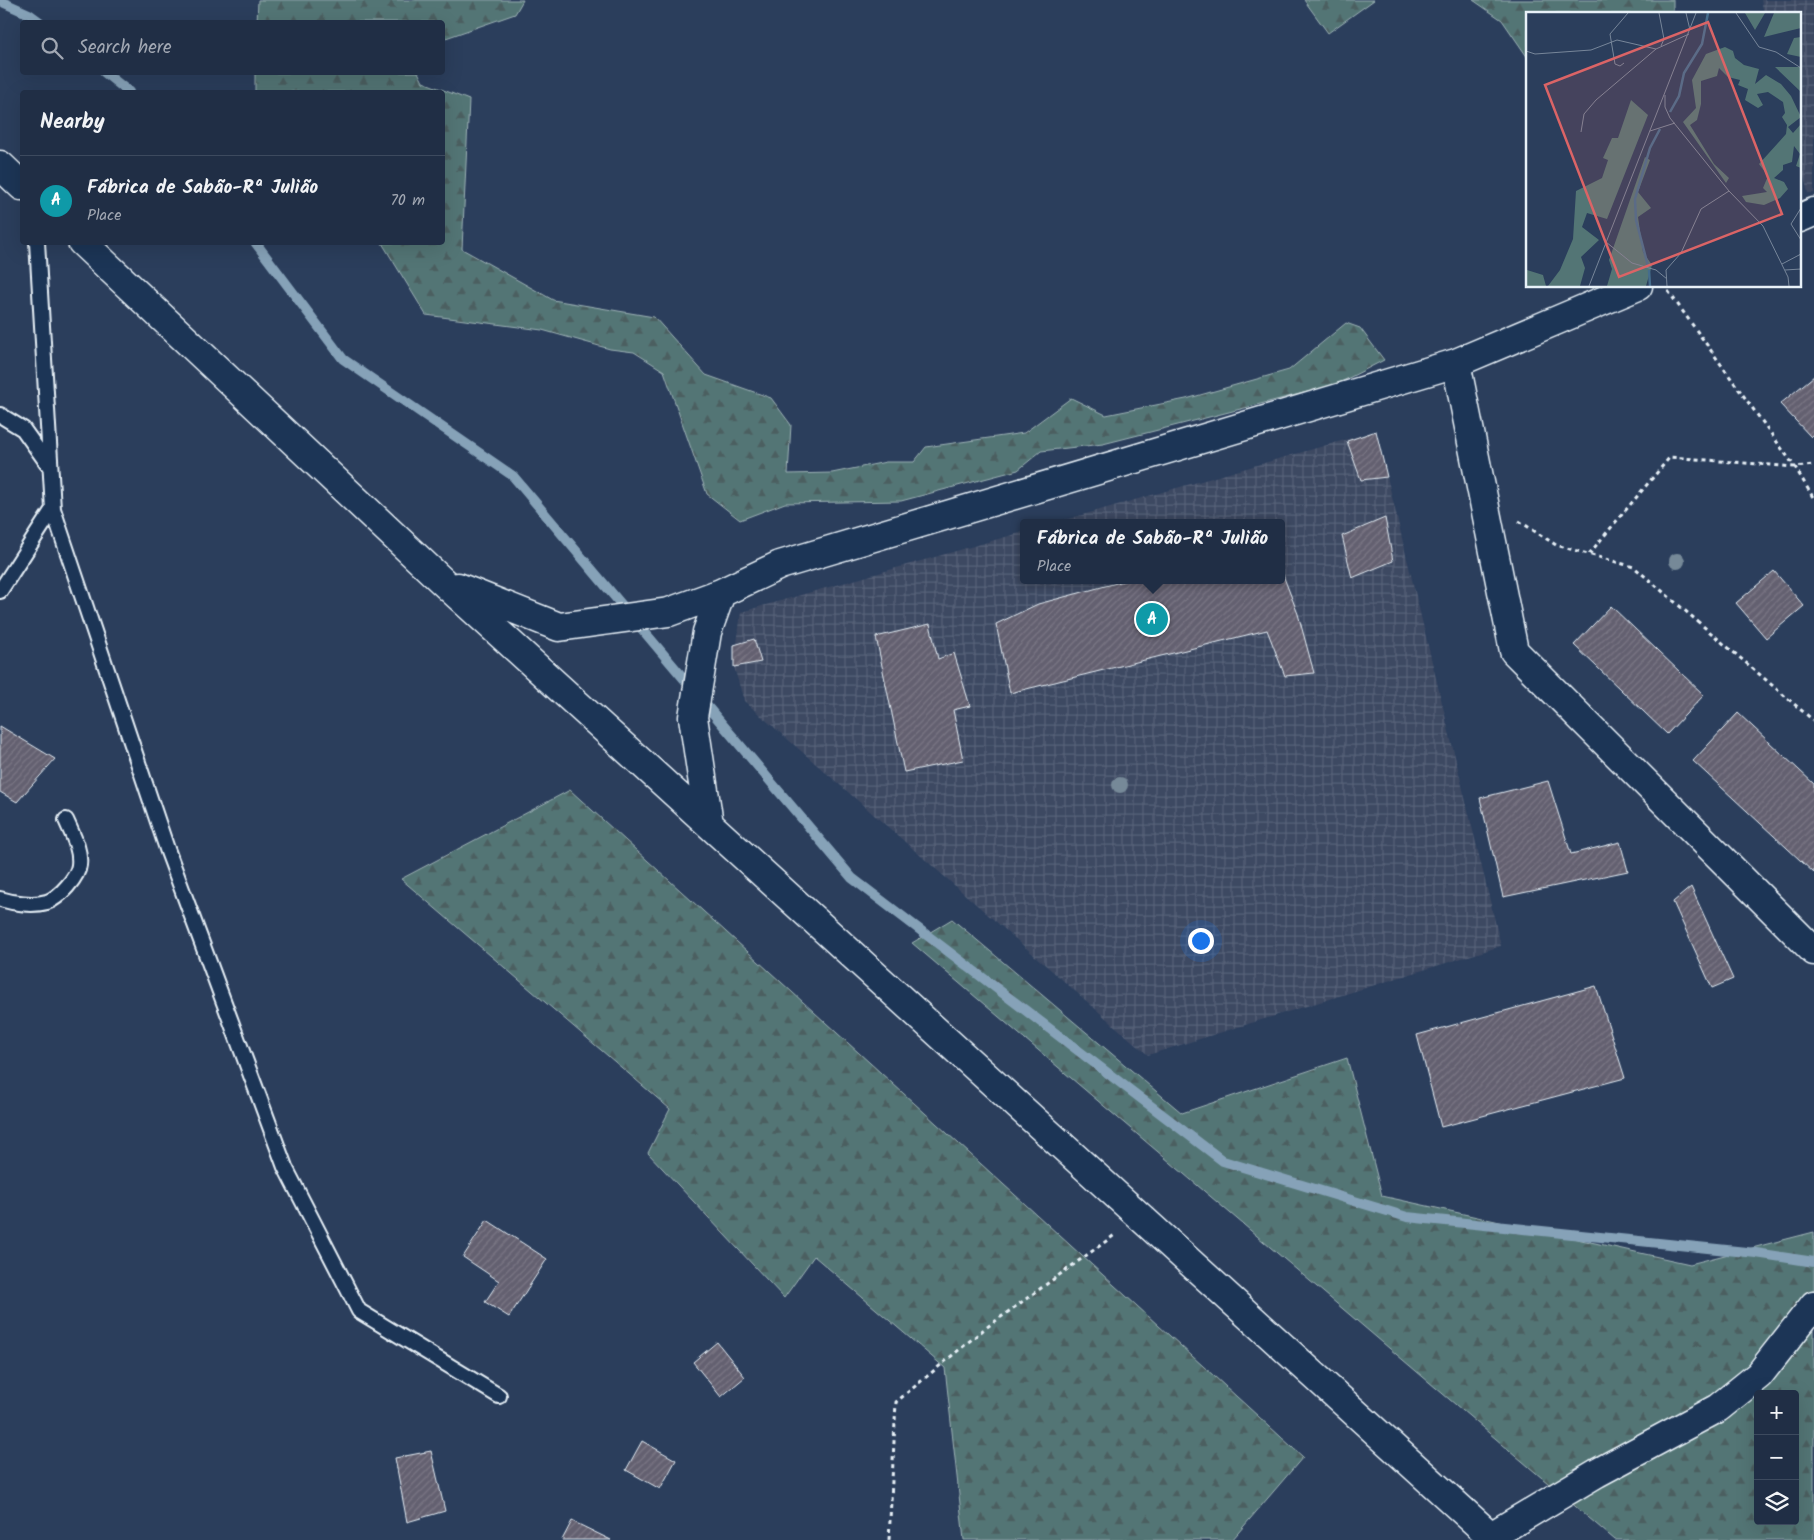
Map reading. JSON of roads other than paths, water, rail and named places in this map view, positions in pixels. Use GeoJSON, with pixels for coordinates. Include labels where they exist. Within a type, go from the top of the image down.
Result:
{"type":"FeatureCollection","features":[{"type":"Feature","properties":{"kind":"street"},"geometry":{"type":"LineString","coordinates":[[1802,217],[1814,212]]}},
{"type":"Feature","properties":{"kind":"street"},"geometry":{"type":"LineString","coordinates":[[85,245],[442,581],[1493,1538],[1597,1473],[1718,1408],[1759,1375],[1814,1305]]}},
{"type":"Feature","properties":{"kind":"street"},"geometry":{"type":"LineString","coordinates":[[442,581],[560,627],[669,612],[721,593],[780,565],[1456,363],[1633,288]]}},
{"type":"Feature","properties":{"kind":"street"},"geometry":{"type":"LineString","coordinates":[[1456,363],[1514,651],[1814,951]]}},
{"type":"Feature","properties":{"kind":"street"},"geometry":{"type":"LineString","coordinates":[[709,824],[693,717],[707,632],[721,593]]}},
{"type":"Feature","properties":{"kind":"lane"},"geometry":{"type":"LineString","coordinates":[[37,245],[53,509],[167,849],[285,1167],[359,1311],[499,1396]]}},
{"type":"Feature","properties":{"kind":"lane"},"geometry":{"type":"LineString","coordinates":[[0,415],[22,429],[50,467]]}},
{"type":"Feature","properties":{"kind":"lane"},"geometry":{"type":"LineString","coordinates":[[0,591],[53,509]]}},
{"type":"Feature","properties":{"kind":"lane"},"geometry":{"type":"LineString","coordinates":[[0,899],[27,904],[47,902],[72,880],[79,866],[79,851],[66,820]]}},
{"type":"Feature","properties":{"kind":"waterway"},"geometry":{"type":"LineString","coordinates":[[0,1],[29,14],[37,20]]}},
{"type":"Feature","properties":{"kind":"waterway"},"geometry":{"type":"LineString","coordinates":[[108,75],[126,90]]}},
{"type":"Feature","properties":{"kind":"waterway"},"geometry":{"type":"LineString","coordinates":[[257,245],[343,359],[513,476],[852,878],[1223,1161],[1407,1217],[1756,1253],[1814,1262]]}},
{"type":"Feature","properties":{"kind":"place","name":"Fábrica de Sabão-Rª Julião"},"geometry":{"type":"Point","coordinates":[1152,619]}}]}
